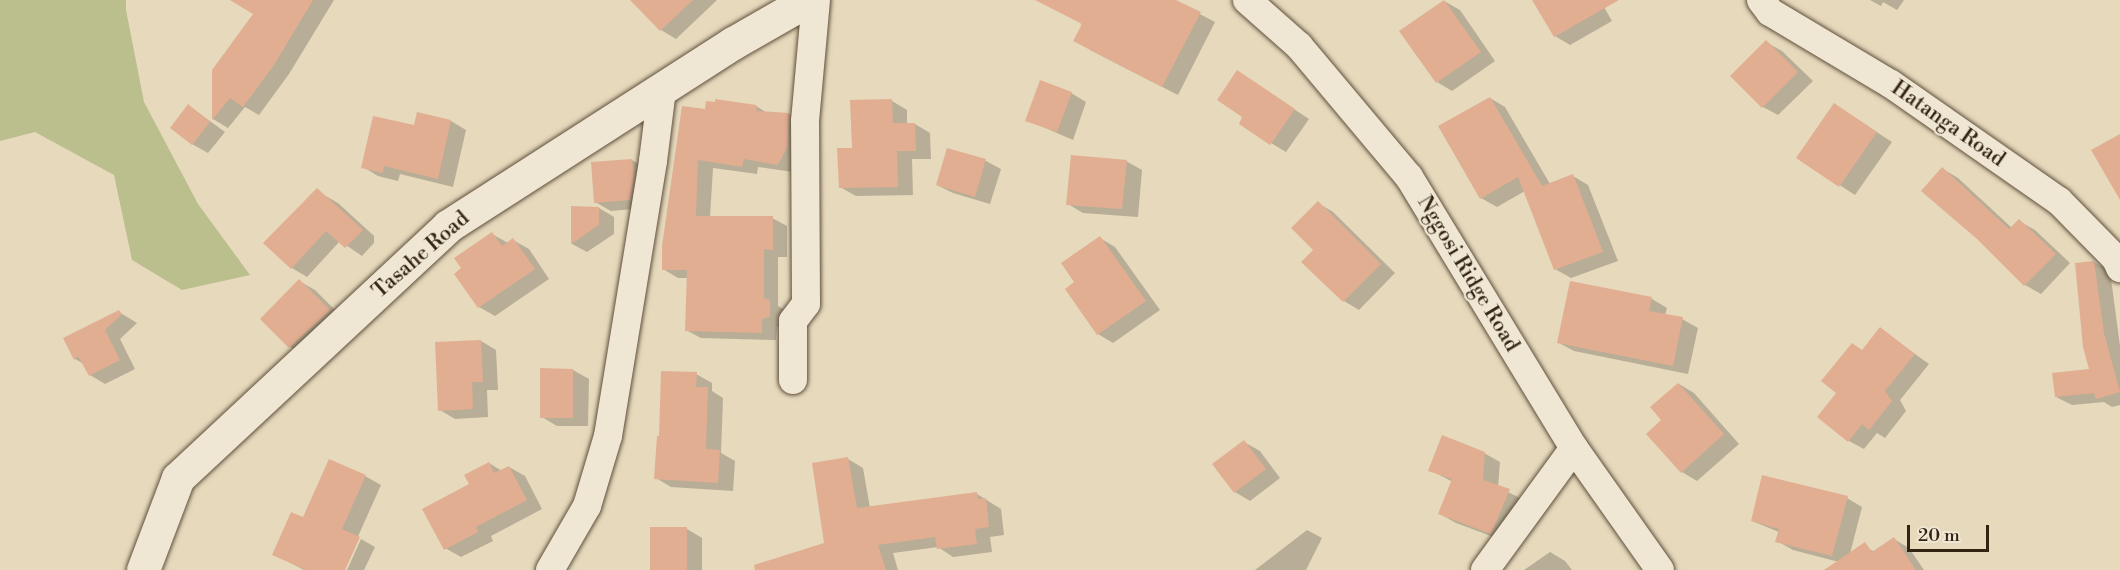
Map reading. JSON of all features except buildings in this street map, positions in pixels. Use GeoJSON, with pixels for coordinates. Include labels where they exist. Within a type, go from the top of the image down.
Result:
{"type":"FeatureCollection","features":[{"type":"Feature","properties":{"kind":"street","name":"Tasahe Road"},"geometry":{"type":"LineString","coordinates":[[143,570],[178,478],[448,226],[733,43],[808,0]]}},
{"type":"Feature","properties":{"kind":"street"},"geometry":{"type":"LineString","coordinates":[[793,380],[793,321],[806,304],[805,122],[816,0]]}},
{"type":"Feature","properties":{"kind":"street","name":"Nggosi Ridge Road"},"geometry":{"type":"LineString","coordinates":[[1247,0],[1299,46],[1409,177],[1574,448],[1660,570]]}},
{"type":"Feature","properties":{"kind":"street","name":"Hatanga Road"},"geometry":{"type":"LineString","coordinates":[[1761,0],[1770,12],[1892,84],[2059,201],[2116,259],[2120,268]]}},
{"type":"Feature","properties":{"kind":"street"},"geometry":{"type":"LineString","coordinates":[[550,570],[587,506],[608,436],[653,161],[662,90]]}},
{"type":"Feature","properties":{"kind":"street"},"geometry":{"type":"LineString","coordinates":[[1485,570],[1574,448]]}},
{"type":"Feature","properties":{"kind":"green space"},"geometry":{"type":"Polygon","coordinates":[[[0,0],[126,0],[144,102],[198,204],[250,275],[182,290],[132,260],[114,175],[35,132],[0,141],[0,0]]]}}]}
